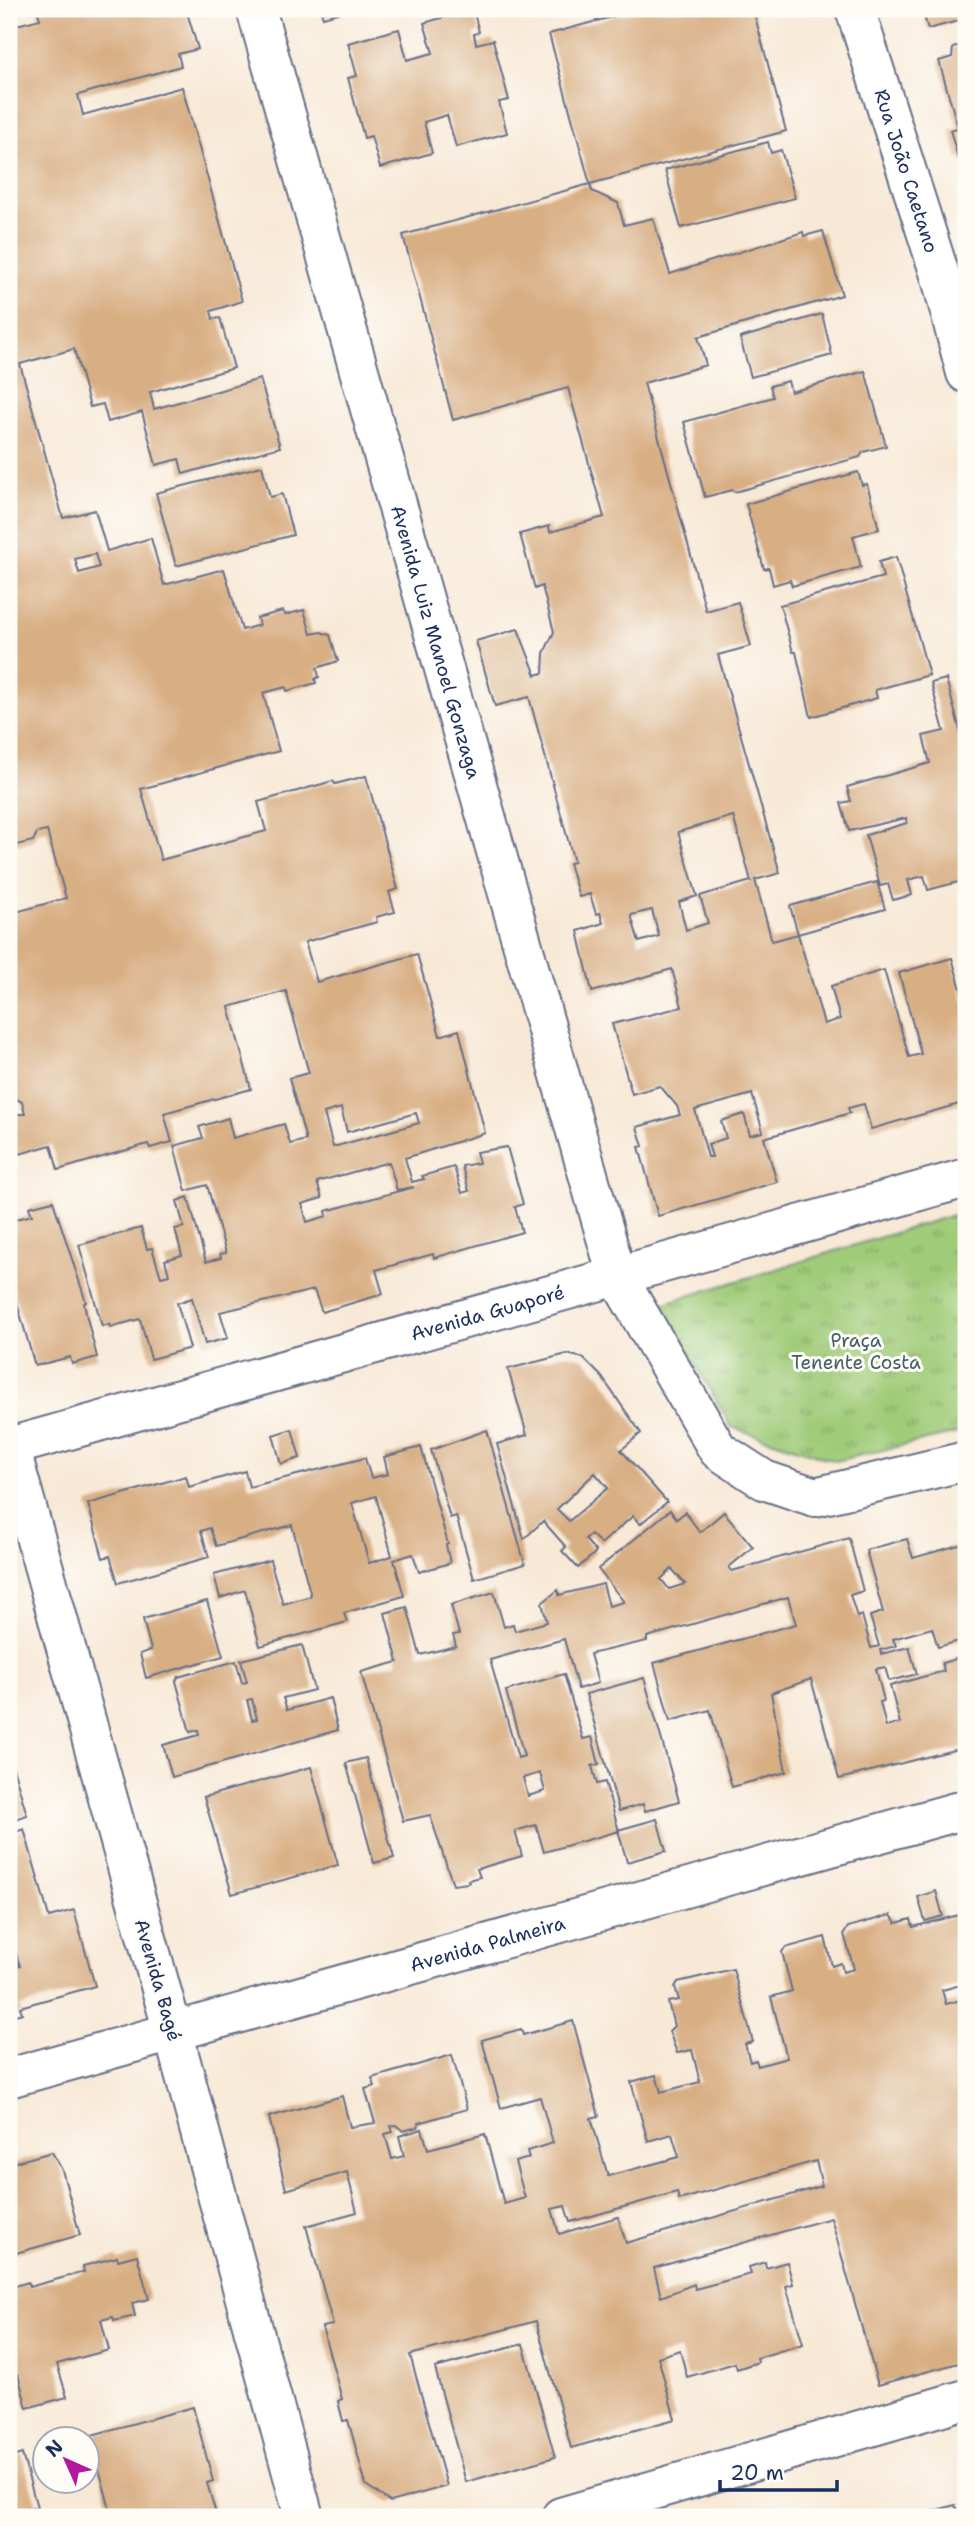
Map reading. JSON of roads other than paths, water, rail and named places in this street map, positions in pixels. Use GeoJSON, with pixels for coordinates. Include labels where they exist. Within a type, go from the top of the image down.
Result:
{"type":"FeatureCollection","features":[{"type":"Feature","properties":{"kind":"street","name":"Avenida Luiz Manoel Gonzaga"},"geometry":{"type":"LineString","coordinates":[[256,9],[617,1276],[718,1450],[764,1480],[815,1497],[966,1461]]}},
{"type":"Feature","properties":{"kind":"street","name":"Rua João Caetano"},"geometry":{"type":"LineString","coordinates":[[855,9],[954,274],[966,373]]}},
{"type":"Feature","properties":{"kind":"street","name":"Avenida Guaporé"},"geometry":{"type":"LineString","coordinates":[[9,1446],[966,1178]]}},
{"type":"Feature","properties":{"kind":"street","name":"Avenida Bagé"},"geometry":{"type":"LineString","coordinates":[[9,1446],[173,2032],[304,2517]]}},
{"type":"Feature","properties":{"kind":"street","name":"Avenida Palmeira"},"geometry":{"type":"LineString","coordinates":[[9,2077],[966,1809]]}},
{"type":"Feature","properties":{"kind":"street"},"geometry":{"type":"LineString","coordinates":[[561,2517],[966,2399]]}},
{"type":"Feature","properties":{"kind":"park label","name":"Praça Tenente Costa"},"geometry":{"type":"Point","coordinates":[856,1351]}}]}
